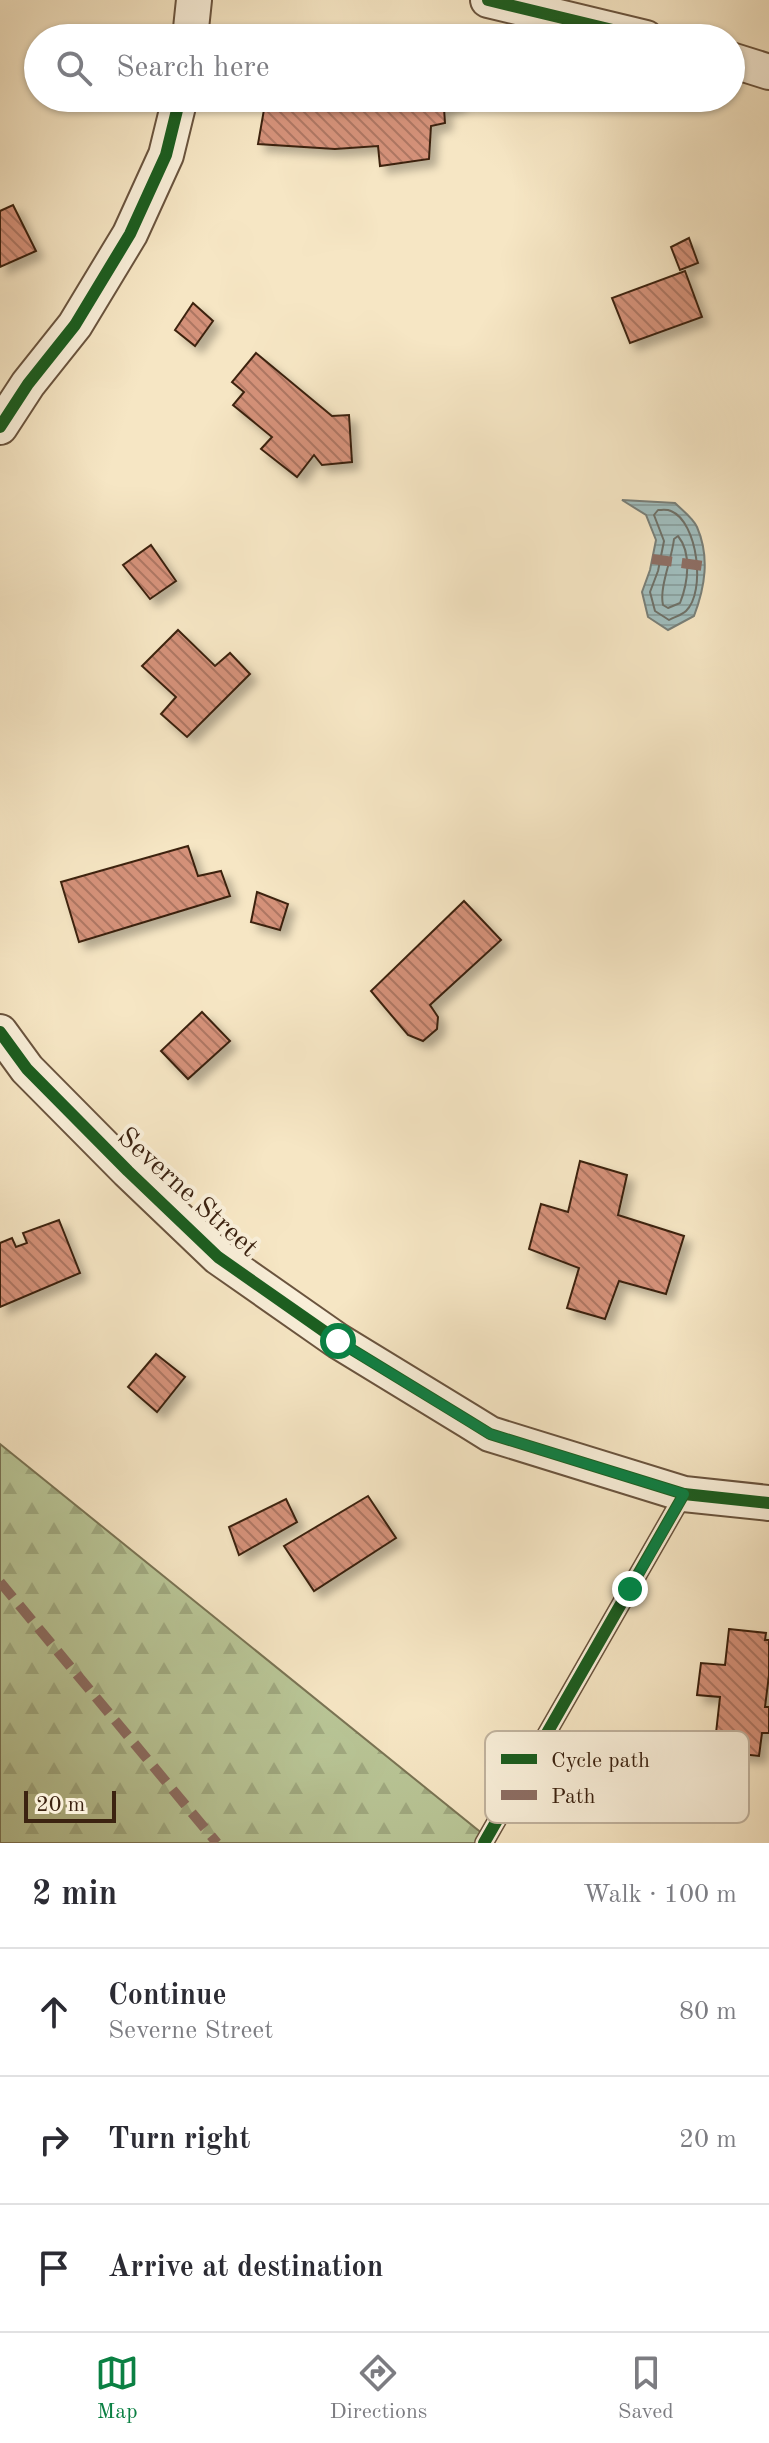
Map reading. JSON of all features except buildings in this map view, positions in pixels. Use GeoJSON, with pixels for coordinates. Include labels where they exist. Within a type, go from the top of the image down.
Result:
{"type":"FeatureCollection","features":[{"type":"Feature","properties":{"kind":"street"},"geometry":{"type":"LineString","coordinates":[[191,24],[194,0]]}},
{"type":"Feature","properties":{"kind":"street"},"geometry":{"type":"LineString","coordinates":[[488,0],[588,24]]}},
{"type":"Feature","properties":{"kind":"street"},"geometry":{"type":"LineString","coordinates":[[745,64],[769,72]]}},
{"type":"Feature","properties":{"kind":"street"},"geometry":{"type":"LineString","coordinates":[[0,427],[28,384],[75,325],[130,234],[166,155],[177,112]]}},
{"type":"Feature","properties":{"kind":"street","name":"Severne Street"},"geometry":{"type":"LineString","coordinates":[[0,1032],[27,1069],[218,1257],[338,1341],[490,1434],[684,1494],[769,1503]]}},
{"type":"Feature","properties":{"kind":"lane"},"geometry":{"type":"LineString","coordinates":[[548,1731],[684,1494]]}},
{"type":"Feature","properties":{"kind":"lane"},"geometry":{"type":"LineString","coordinates":[[484,1843],[495,1823]]}},
{"type":"Feature","properties":{"kind":"green space"},"geometry":{"type":"Polygon","coordinates":[[[0,1444],[494,1843],[0,1843],[0,1444]]]}},
{"type":"Feature","properties":{"kind":"water"},"geometry":{"type":"Polygon","coordinates":[[[622,500],[675,503],[693,520],[701,538],[705,561],[701,594],[694,616],[668,630],[648,617],[642,592],[656,540],[646,515],[622,500]]]}},
{"type":"Feature","properties":{"kind":"marked path"},"geometry":{"type":"LineString","coordinates":[[652,559],[704,566]]}},
{"type":"Feature","properties":{"kind":"marked path"},"geometry":{"type":"LineString","coordinates":[[0,1582],[217,1843]]}},
{"type":"Feature","properties":{"kind":"cycle path"},"geometry":{"type":"LineString","coordinates":[[488,0],[588,24]]}},
{"type":"Feature","properties":{"kind":"cycle path"},"geometry":{"type":"LineString","coordinates":[[0,427],[28,384],[75,325],[130,234],[166,155],[177,112]]}},
{"type":"Feature","properties":{"kind":"cycle path"},"geometry":{"type":"LineString","coordinates":[[0,1032],[27,1069],[218,1257],[338,1341],[490,1434],[684,1494],[769,1503]]}},
{"type":"Feature","properties":{"kind":"cycle path"},"geometry":{"type":"LineString","coordinates":[[548,1731],[684,1494]]}},
{"type":"Feature","properties":{"kind":"cycle path"},"geometry":{"type":"LineString","coordinates":[[484,1843],[495,1823]]}},
{"type":"Feature","properties":{"kind":"route"},"geometry":{"type":"LineString","coordinates":[[338,1341],[490,1434],[684,1494],[630,1589]]}}]}
